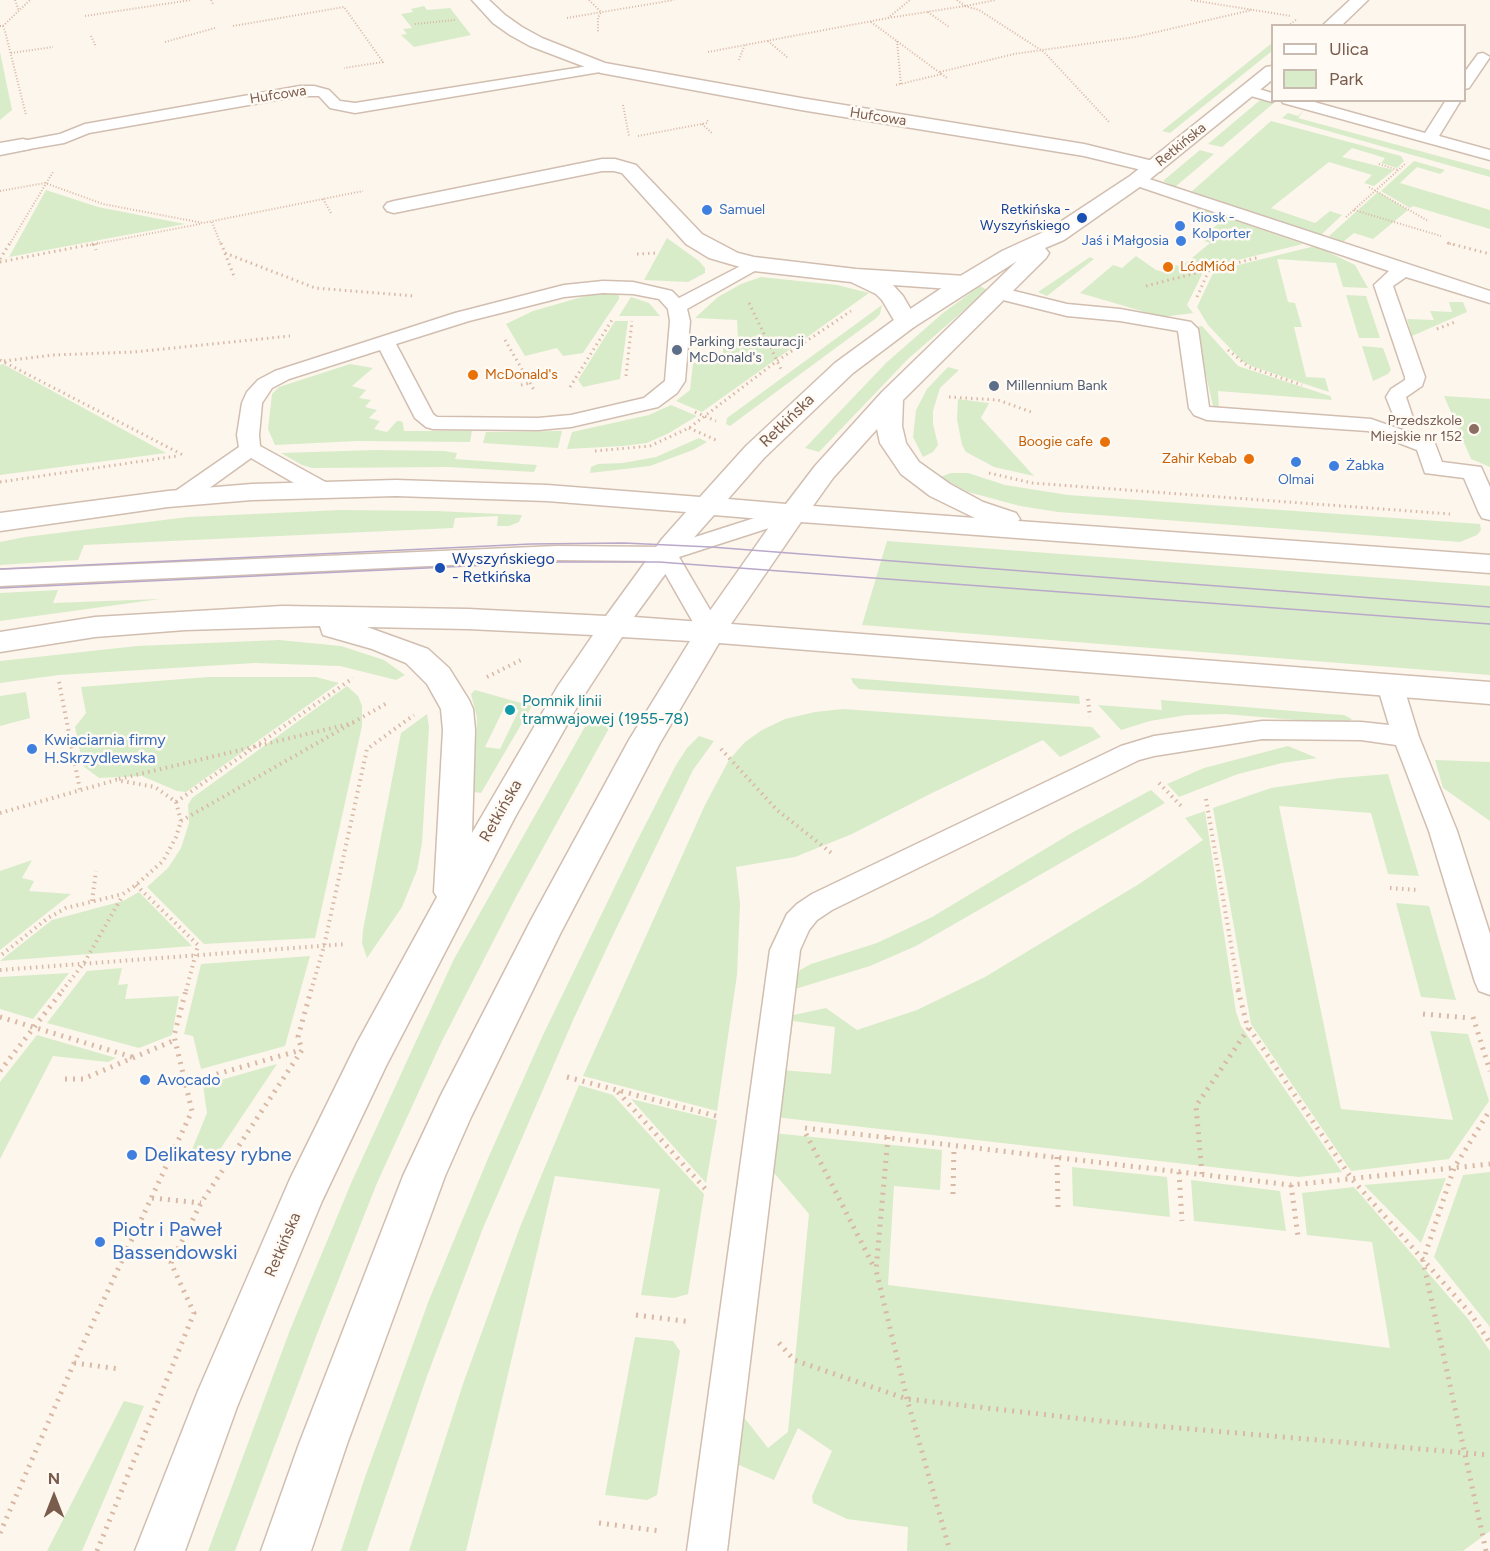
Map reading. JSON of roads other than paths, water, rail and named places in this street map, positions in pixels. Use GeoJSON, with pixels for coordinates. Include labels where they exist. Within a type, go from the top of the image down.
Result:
{"type":"FeatureCollection","features":[{"type":"Feature","properties":{"kind":"street","name":"Hufcowa"},"geometry":{"type":"LineString","coordinates":[[480,0],[493,15],[511,28],[536,42],[601,68],[1084,150],[1154,167]]}},
{"type":"Feature","properties":{"kind":"street"},"geometry":{"type":"LineString","coordinates":[[1332,24],[1360,0]]}},
{"type":"Feature","properties":{"kind":"street","name":"Retkińska"},"geometry":{"type":"LineString","coordinates":[[160,1551],[214,1407],[305,1193],[370,1055],[500,812],[613,626],[665,554],[774,431],[844,368],[906,322],[965,283],[1010,256],[1056,235],[1137,180],[1271,72]]}},
{"type":"Feature","properties":{"kind":"street"},"geometry":{"type":"LineString","coordinates":[[0,149],[22,145]]}},
{"type":"Feature","properties":{"kind":"street"},"geometry":{"type":"LineString","coordinates":[[394,207],[602,165],[615,165],[629,169],[694,239],[747,268],[965,283]]}},
{"type":"Feature","properties":{"kind":"street","name":"Retkińska"},"geometry":{"type":"LineString","coordinates":[[286,1551],[323,1444],[424,1176],[455,1108],[544,930],[645,740],[711,632],[792,513],[836,458],[891,397],[1056,235]]}},
{"type":"Feature","properties":{"kind":"street"},"geometry":{"type":"LineString","coordinates":[[856,276],[884,289],[892,296],[906,322]]}},
{"type":"Feature","properties":{"kind":"street"},"geometry":{"type":"LineString","coordinates":[[891,397],[889,426],[893,443],[900,458],[920,477],[973,508],[1042,531]]}},
{"type":"Feature","properties":{"kind":"street"},"geometry":{"type":"LineString","coordinates":[[0,522],[78,509],[182,497],[321,489],[474,490],[1490,564]]}},
{"type":"Feature","properties":{"kind":"street"},"geometry":{"type":"LineString","coordinates":[[282,616],[363,635],[417,656],[438,676],[450,694],[457,709],[459,730],[452,898]]}},
{"type":"Feature","properties":{"kind":"street"},"geometry":{"type":"LineString","coordinates":[[0,642],[107,626],[185,620],[282,616],[468,619],[711,632],[1490,693]]}},
{"type":"Feature","properties":{"kind":"lane"},"geometry":{"type":"LineString","coordinates":[[1466,82],[1483,57]]}},
{"type":"Feature","properties":{"kind":"lane","name":"Hufcowa"},"geometry":{"type":"LineString","coordinates":[[22,145],[64,138],[85,129],[300,91],[314,90],[324,93],[335,105],[355,108],[601,68]]}},
{"type":"Feature","properties":{"kind":"lane"},"geometry":{"type":"LineString","coordinates":[[1249,90],[1271,97]]}},
{"type":"Feature","properties":{"kind":"lane"},"geometry":{"type":"LineString","coordinates":[[1295,102],[1490,155]]}},
{"type":"Feature","properties":{"kind":"lane"},"geometry":{"type":"LineString","coordinates":[[1429,139],[1453,102]]}},
{"type":"Feature","properties":{"kind":"lane"},"geometry":{"type":"LineString","coordinates":[[1137,180],[1490,297]]}},
{"type":"Feature","properties":{"kind":"lane"},"geometry":{"type":"LineString","coordinates":[[678,313],[747,268]]}},
{"type":"Feature","properties":{"kind":"lane"},"geometry":{"type":"LineString","coordinates":[[1403,270],[1383,285],[1415,382],[1398,393],[1396,397],[1403,418]]}},
{"type":"Feature","properties":{"kind":"lane"},"geometry":{"type":"LineString","coordinates":[[250,449],[248,435],[252,403],[256,392],[265,384],[282,375],[386,343],[402,335],[462,317],[575,289],[633,288],[665,296],[678,313],[675,381],[670,389],[651,403],[572,422],[434,423],[424,418],[386,343]]}},
{"type":"Feature","properties":{"kind":"lane"},"geometry":{"type":"LineString","coordinates":[[998,293],[1067,310],[1120,315],[1184,326],[1188,329],[1201,411],[1207,414],[1371,425],[1426,446],[1433,468],[1473,471],[1490,513]]}},
{"type":"Feature","properties":{"kind":"lane"},"geometry":{"type":"LineString","coordinates":[[250,449],[321,489]]}},
{"type":"Feature","properties":{"kind":"lane"},"geometry":{"type":"LineString","coordinates":[[182,497],[250,449]]}},
{"type":"Feature","properties":{"kind":"lane"},"geometry":{"type":"LineString","coordinates":[[0,578],[557,553],[665,554],[792,513]]}},
{"type":"Feature","properties":{"kind":"lane"},"geometry":{"type":"LineString","coordinates":[[665,554],[711,632]]}},
{"type":"Feature","properties":{"kind":"lane"},"geometry":{"type":"LineString","coordinates":[[1390,685],[1406,737],[1443,831],[1490,982]]}},
{"type":"Feature","properties":{"kind":"lane"},"geometry":{"type":"LineString","coordinates":[[707,1551],[785,950],[796,923],[807,912],[863,882],[1130,753],[1154,746],[1282,729],[1361,731],[1406,737]]}},
{"type":"Feature","properties":{"kind":"tram line"},"geometry":{"type":"LineString","coordinates":[[0,569],[531,544],[624,543],[711,547],[1490,607]]}},
{"type":"Feature","properties":{"kind":"tram line"},"geometry":{"type":"LineString","coordinates":[[0,588],[554,562],[659,562],[1490,624]]}},
{"type":"Feature","properties":{"kind":"place","name":"Samuel"},"geometry":{"type":"Point","coordinates":[707,210]}},
{"type":"Feature","properties":{"kind":"place","name":"Retkińska - Wyszyńskiego"},"geometry":{"type":"Point","coordinates":[1082,218]}},
{"type":"Feature","properties":{"kind":"place","name":"Kiosk - Kolporter"},"geometry":{"type":"Point","coordinates":[1180,226]}},
{"type":"Feature","properties":{"kind":"place","name":"Jaś i Małgosia"},"geometry":{"type":"Point","coordinates":[1181,241]}},
{"type":"Feature","properties":{"kind":"place","name":"LódMiód"},"geometry":{"type":"Point","coordinates":[1168,267]}},
{"type":"Feature","properties":{"kind":"place","name":"Parking restauracji McDonald's"},"geometry":{"type":"Point","coordinates":[677,350]}},
{"type":"Feature","properties":{"kind":"place","name":"McDonald's"},"geometry":{"type":"Point","coordinates":[473,375]}},
{"type":"Feature","properties":{"kind":"place","name":"Millennium Bank"},"geometry":{"type":"Point","coordinates":[994,386]}},
{"type":"Feature","properties":{"kind":"place","name":"Przedszkole Miejskie nr 152"},"geometry":{"type":"Point","coordinates":[1474,429]}},
{"type":"Feature","properties":{"kind":"place","name":"Boogie cafe"},"geometry":{"type":"Point","coordinates":[1105,442]}},
{"type":"Feature","properties":{"kind":"place","name":"Zahir Kebab"},"geometry":{"type":"Point","coordinates":[1249,459]}},
{"type":"Feature","properties":{"kind":"place","name":"Olmai"},"geometry":{"type":"Point","coordinates":[1296,462]}},
{"type":"Feature","properties":{"kind":"place","name":"Żabka"},"geometry":{"type":"Point","coordinates":[1334,466]}},
{"type":"Feature","properties":{"kind":"place","name":"Wyszyńskiego - Retkińska"},"geometry":{"type":"Point","coordinates":[440,568]}},
{"type":"Feature","properties":{"kind":"place","name":"Pomnik linii tramwajowej (1955-78)"},"geometry":{"type":"Point","coordinates":[510,710]}},
{"type":"Feature","properties":{"kind":"place","name":"Kwiaciarnia firmy H.Skrzydlewska"},"geometry":{"type":"Point","coordinates":[32,749]}},
{"type":"Feature","properties":{"kind":"place","name":"Avocado"},"geometry":{"type":"Point","coordinates":[145,1080]}},
{"type":"Feature","properties":{"kind":"place","name":"Delikatesy rybne"},"geometry":{"type":"Point","coordinates":[132,1155]}},
{"type":"Feature","properties":{"kind":"place","name":"Piotr i Paweł Bassendowski"},"geometry":{"type":"Point","coordinates":[100,1242]}}]}
